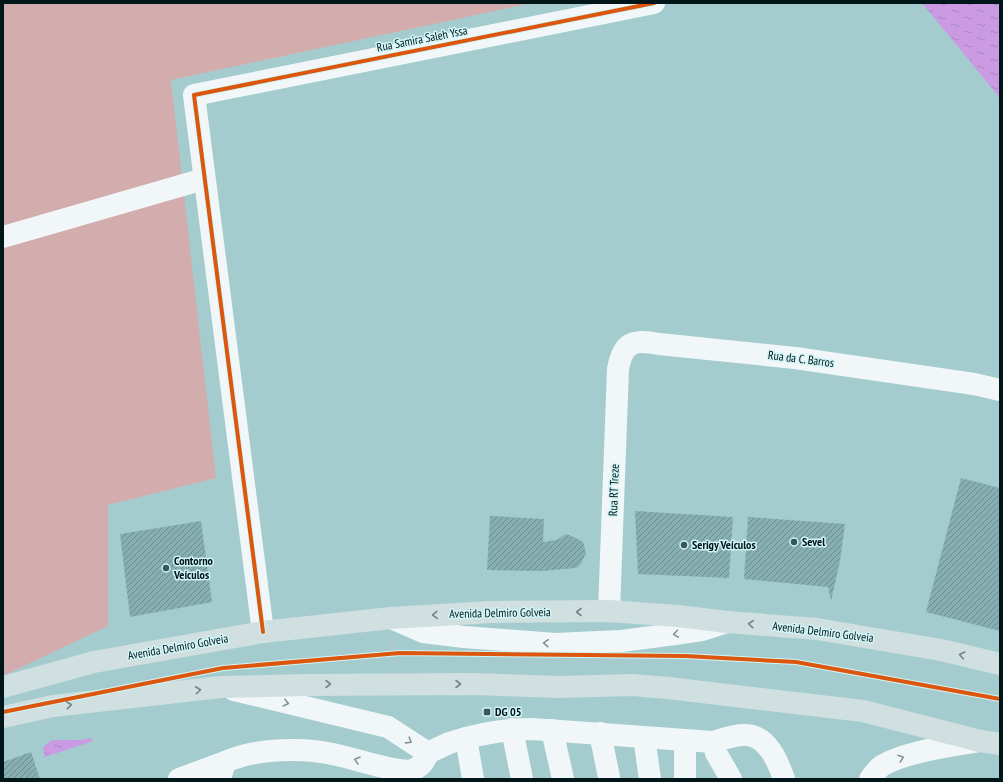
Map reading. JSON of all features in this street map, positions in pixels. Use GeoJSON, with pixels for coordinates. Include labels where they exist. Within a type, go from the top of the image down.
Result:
{"type":"FeatureCollection","features":[{"type":"Feature","properties":{"kind":"main road","name":"Avenida Delmiro Golveia"},"geometry":{"type":"LineString","coordinates":[[3,686],[94,662],[263,632],[391,618],[491,612],[609,611],[817,629],[941,650],[1000,664]]}},
{"type":"Feature","properties":{"kind":"main road"},"geometry":{"type":"LineString","coordinates":[[3,717],[53,706],[221,687],[395,684],[473,684],[559,687],[632,686],[668,688],[863,711],[990,742]]}},
{"type":"Feature","properties":{"kind":"street","name":"Rua Samira Saleh Yssa"},"geometry":{"type":"LineString","coordinates":[[204,179],[194,95],[654,3]]}},
{"type":"Feature","properties":{"kind":"street"},"geometry":{"type":"LineString","coordinates":[[3,237],[204,179],[263,632]]}},
{"type":"Feature","properties":{"kind":"street","name":"Rua da C. Barros"},"geometry":{"type":"LineString","coordinates":[[618,369],[621,356],[626,348],[636,343],[645,341],[659,344],[795,358],[869,368],[974,384],[1000,390]]}},
{"type":"Feature","properties":{"kind":"street","name":"Rua RT Treze"},"geometry":{"type":"LineString","coordinates":[[609,611],[618,369]]}},
{"type":"Feature","properties":{"kind":"street"},"geometry":{"type":"LineString","coordinates":[[391,618],[423,632],[464,638],[555,644],[621,641],[702,630],[727,622]]}},
{"type":"Feature","properties":{"kind":"street"},"geometry":{"type":"LineString","coordinates":[[221,687],[388,727],[428,753]]}},
{"type":"Feature","properties":{"kind":"street"},"geometry":{"type":"LineString","coordinates":[[512,729],[522,779]]}},
{"type":"Feature","properties":{"kind":"street"},"geometry":{"type":"LineString","coordinates":[[179,779],[212,772],[236,757],[284,750],[318,752],[411,771],[419,767],[425,761],[428,753],[449,743],[488,732],[512,729],[552,730],[713,742],[746,735],[761,739],[765,743],[779,766],[784,779]]}},
{"type":"Feature","properties":{"kind":"street"},"geometry":{"type":"LineString","coordinates":[[552,730],[563,779]]}},
{"type":"Feature","properties":{"kind":"street"},"geometry":{"type":"LineString","coordinates":[[600,734],[611,778]]}},
{"type":"Feature","properties":{"kind":"street"},"geometry":{"type":"LineString","coordinates":[[466,738],[473,779]]}},
{"type":"Feature","properties":{"kind":"street"},"geometry":{"type":"LineString","coordinates":[[644,738],[650,779]]}},
{"type":"Feature","properties":{"kind":"street"},"geometry":{"type":"LineString","coordinates":[[685,741],[685,779]]}},
{"type":"Feature","properties":{"kind":"street"},"geometry":{"type":"LineString","coordinates":[[713,742],[716,753],[731,779]]}},
{"type":"Feature","properties":{"kind":"street"},"geometry":{"type":"LineString","coordinates":[[870,779],[881,766],[896,759],[911,755],[990,742]]}},
{"type":"Feature","properties":{"kind":"path"},"geometry":{"type":"LineString","coordinates":[[391,618],[395,684]]}},
{"type":"Feature","properties":{"kind":"path"},"geometry":{"type":"LineString","coordinates":[[385,654],[400,653]]}},
{"type":"Feature","properties":{"kind":"shaded area"},"geometry":{"type":"Polygon","coordinates":[[[3,3],[532,3],[171,80],[216,478],[108,505],[108,626],[3,676],[3,3]]]}},
{"type":"Feature","properties":{"kind":"water"},"geometry":{"type":"Polygon","coordinates":[[[922,3],[1000,3],[1000,98],[922,3]]]}},
{"type":"Feature","properties":{"kind":"water"},"geometry":{"type":"Polygon","coordinates":[[[91,738],[93,741],[45,757],[43,747],[52,740],[81,740],[91,738]]]}},
{"type":"Feature","properties":{"kind":"building"},"geometry":{"type":"Polygon","coordinates":[[[961,478],[1000,488],[1000,631],[926,612],[961,478]]]}},
{"type":"Feature","properties":{"kind":"building","name":"Serigy Veículos"},"geometry":{"type":"Polygon","coordinates":[[[635,511],[733,517],[729,578],[638,574],[635,511]]]}},
{"type":"Feature","properties":{"kind":"building"},"geometry":{"type":"Polygon","coordinates":[[[490,516],[544,519],[543,542],[557,540],[566,534],[583,542],[586,553],[581,564],[576,568],[542,571],[487,570],[490,516]]]}},
{"type":"Feature","properties":{"kind":"building","name":"Sevel"},"geometry":{"type":"Polygon","coordinates":[[[748,517],[845,524],[840,561],[831,601],[828,587],[744,579],[748,517]]]}},
{"type":"Feature","properties":{"kind":"building","name":"Contorno Veículos"},"geometry":{"type":"Polygon","coordinates":[[[201,521],[212,602],[130,617],[120,534],[201,521]]]}},
{"type":"Feature","properties":{"kind":"building"},"geometry":{"type":"Polygon","coordinates":[[[31,752],[40,779],[3,779],[3,762],[31,752]]]}},
{"type":"Feature","properties":{"kind":"cycle path"},"geometry":{"type":"LineString","coordinates":[[263,632],[194,95],[654,3]]}},
{"type":"Feature","properties":{"kind":"cycle path"},"geometry":{"type":"LineString","coordinates":[[3,712],[223,668],[400,653],[685,656],[796,662],[1000,699]]}},
{"type":"Feature","properties":{"kind":"place","name":"Sevel"},"geometry":{"type":"Point","coordinates":[794,542]}},
{"type":"Feature","properties":{"kind":"place","name":"Serigy Veículos"},"geometry":{"type":"Point","coordinates":[684,545]}},
{"type":"Feature","properties":{"kind":"place","name":"Contorno Veículos"},"geometry":{"type":"Point","coordinates":[166,568]}},
{"type":"Feature","properties":{"kind":"place","name":"DG 05"},"geometry":{"type":"Point","coordinates":[487,712]}}]}
